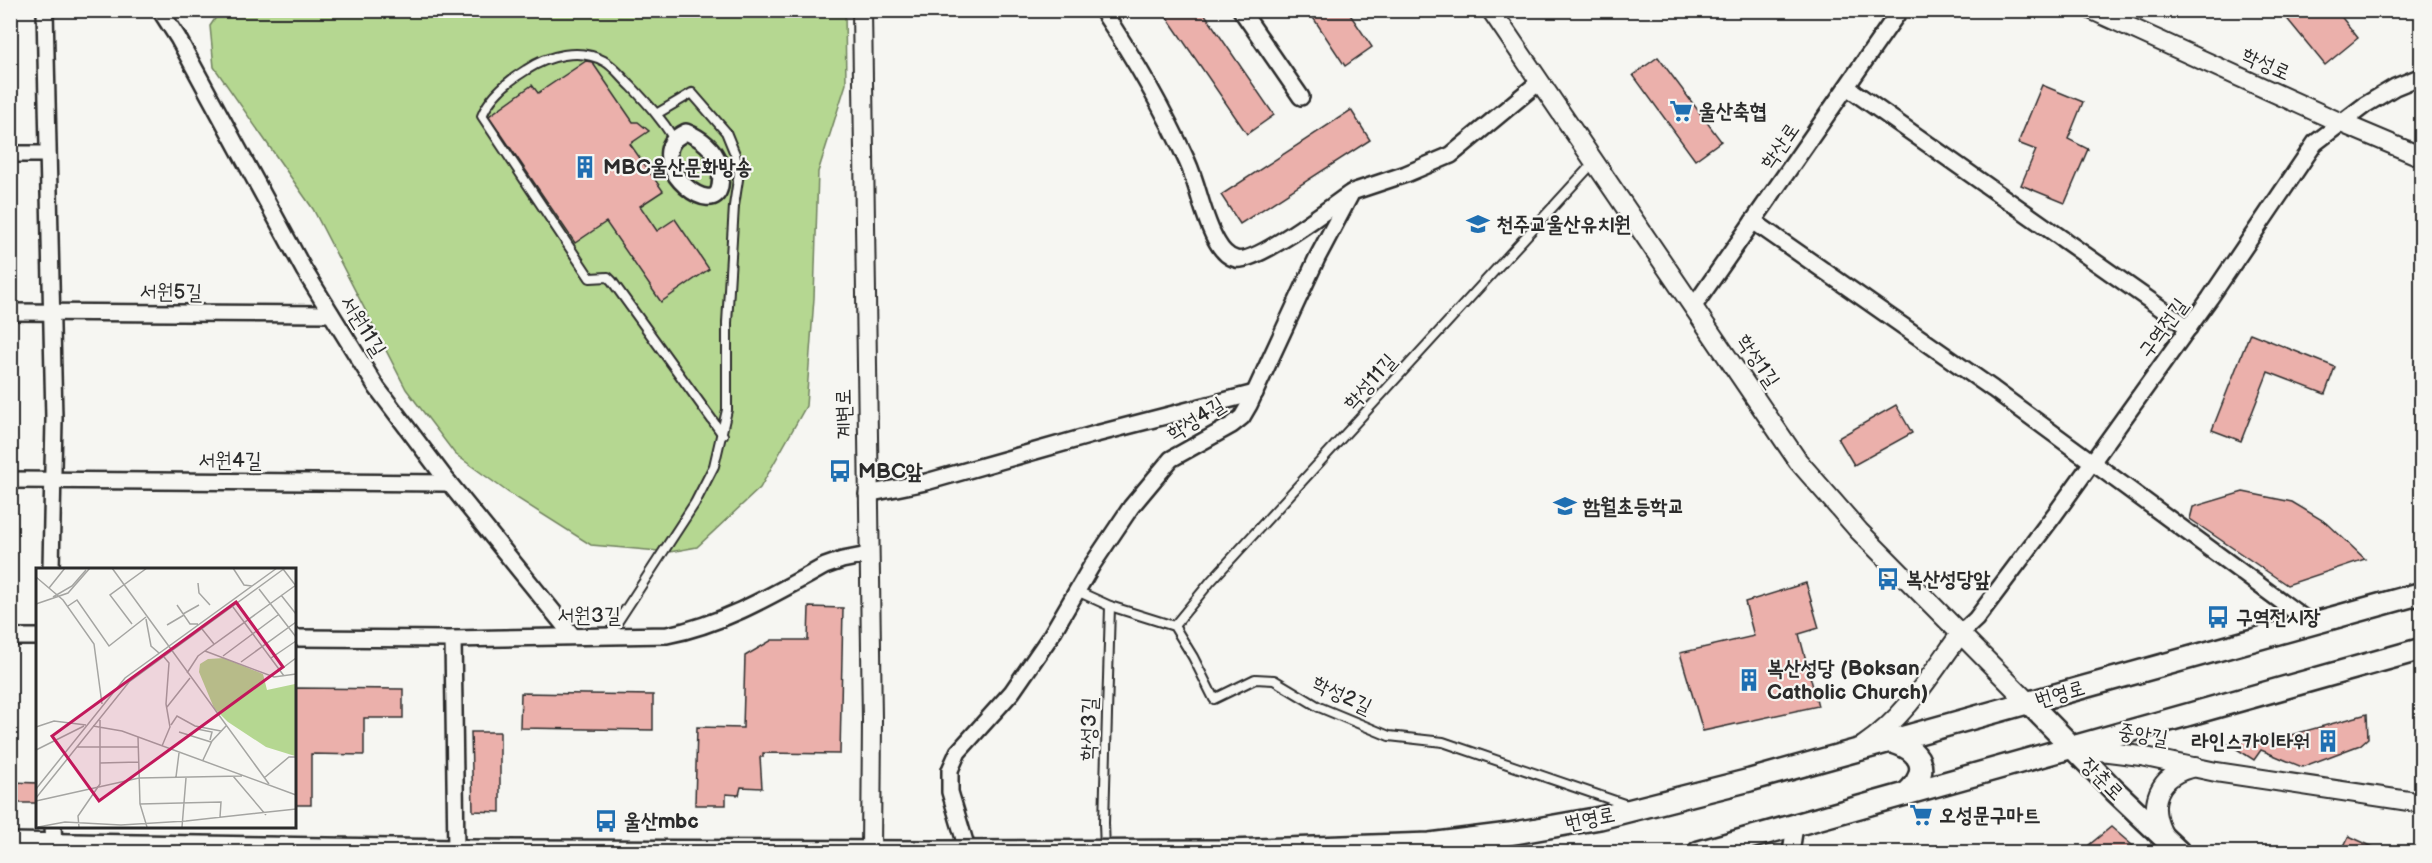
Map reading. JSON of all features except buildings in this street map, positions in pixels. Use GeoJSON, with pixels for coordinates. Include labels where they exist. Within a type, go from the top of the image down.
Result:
{"type":"FeatureCollection","features":[{"type":"Feature","properties":{"kind":"main road","name":"번영로"},"geometry":{"type":"LineString","coordinates":[[10,844],[53,835],[456,851],[1229,851],[1430,844],[1509,834],[1638,809],[2421,593]]}},
{"type":"Feature","properties":{"kind":"main road"},"geometry":{"type":"LineString","coordinates":[[1699,852],[2421,649]]}},
{"type":"Feature","properties":{"kind":"main road","name":"장춘로"},"geometry":{"type":"LineString","coordinates":[[2028,702],[2172,847]]}},
{"type":"Feature","properties":{"kind":"main road"},"geometry":{"type":"LineString","coordinates":[[1889,741],[1908,748],[1916,754],[1920,762],[1921,772],[1918,780],[1906,794]]}},
{"type":"Feature","properties":{"kind":"street"},"geometry":{"type":"LineString","coordinates":[[45,10],[52,312],[51,568]]}},
{"type":"Feature","properties":{"kind":"street","name":"서원11길"},"geometry":{"type":"LineString","coordinates":[[160,10],[178,38],[304,270],[377,388],[449,483],[572,635]]}},
{"type":"Feature","properties":{"kind":"street","name":"계변로"},"geometry":{"type":"LineString","coordinates":[[862,10],[867,494],[872,720],[870,852]]}},
{"type":"Feature","properties":{"kind":"street"},"geometry":{"type":"LineString","coordinates":[[1102,10],[1128,49],[1168,121],[1188,163],[1205,217],[1224,253],[1241,260],[1261,252],[1352,192],[1406,174],[1451,155],[1539,82]]}},
{"type":"Feature","properties":{"kind":"street"},"geometry":{"type":"LineString","coordinates":[[1241,10],[1301,97]]}},
{"type":"Feature","properties":{"kind":"street","name":"학성1길"},"geometry":{"type":"LineString","coordinates":[[1491,10],[1798,461],[1859,531],[2028,702]]}},
{"type":"Feature","properties":{"kind":"street","name":"학산로"},"geometry":{"type":"LineString","coordinates":[[1694,306],[1900,10]]}},
{"type":"Feature","properties":{"kind":"street","name":"학성로"},"geometry":{"type":"LineString","coordinates":[[2092,10],[2421,157]]}},
{"type":"Feature","properties":{"kind":"street","name":"구역전길"},"geometry":{"type":"LineString","coordinates":[[1961,633],[1976,619],[2189,328],[2315,143],[2339,122],[2395,87],[2421,76]]}},
{"type":"Feature","properties":{"kind":"street"},"geometry":{"type":"LineString","coordinates":[[1846,87],[2189,328]]}},
{"type":"Feature","properties":{"kind":"street"},"geometry":{"type":"LineString","coordinates":[[10,154],[48,154]]}},
{"type":"Feature","properties":{"kind":"street","name":"학성4길"},"geometry":{"type":"LineString","coordinates":[[968,852],[950,792],[950,770],[958,752],[1012,692],[1050,637],[1092,565],[1131,507],[1171,459],[1242,417],[1317,258],[1352,192]]}},
{"type":"Feature","properties":{"kind":"street"},"geometry":{"type":"LineString","coordinates":[[1753,221],[1993,389],[2312,624]]}},
{"type":"Feature","properties":{"kind":"street","name":"서원5길"},"geometry":{"type":"LineString","coordinates":[[10,312],[331,314]]}},
{"type":"Feature","properties":{"kind":"street"},"geometry":{"type":"LineString","coordinates":[[867,494],[935,480],[1092,435],[1255,393]]}},
{"type":"Feature","properties":{"kind":"street","name":"서원4길"},"geometry":{"type":"LineString","coordinates":[[10,480],[449,483]]}},
{"type":"Feature","properties":{"kind":"street","name":"서원3길"},"geometry":{"type":"LineString","coordinates":[[296,638],[453,639],[667,635],[694,630],[722,620],[825,566],[868,555]]}},
{"type":"Feature","properties":{"kind":"street"},"geometry":{"type":"LineString","coordinates":[[1855,751],[1880,735],[1900,716],[1961,633]]}},
{"type":"Feature","properties":{"kind":"street"},"geometry":{"type":"LineString","coordinates":[[10,637],[36,637]]}},
{"type":"Feature","properties":{"kind":"street"},"geometry":{"type":"LineString","coordinates":[[453,639],[456,851]]}},
{"type":"Feature","properties":{"kind":"street","name":"중앙길"},"geometry":{"type":"LineString","coordinates":[[2071,747],[2141,756],[2195,767],[2421,803]]}},
{"type":"Feature","properties":{"kind":"street"},"geometry":{"type":"LineString","coordinates":[[2172,847],[2155,813],[2159,791],[2175,774],[2195,767]]}},
{"type":"Feature","properties":{"kind":"street"},"geometry":{"type":"LineString","coordinates":[[1791,852],[1795,826]]}},
{"type":"Feature","properties":{"kind":"lane"},"geometry":{"type":"LineString","coordinates":[[674,139],[658,113],[604,61],[584,54],[559,55],[534,65],[512,79],[486,105],[482,116],[590,278],[608,277],[612,281],[723,435]]}},
{"type":"Feature","properties":{"kind":"lane"},"geometry":{"type":"LineString","coordinates":[[609,636],[695,503],[714,466],[727,410],[727,311],[734,206],[739,173],[735,154],[726,132],[692,93],[658,113]]}},
{"type":"Feature","properties":{"kind":"lane","name":"학성11길"},"geometry":{"type":"LineString","coordinates":[[1174,626],[1211,581],[1594,162]]}},
{"type":"Feature","properties":{"kind":"lane"},"geometry":{"type":"LineString","coordinates":[[1077,591],[1110,606],[1174,626]]}},
{"type":"Feature","properties":{"kind":"lane","name":"학성3길"},"geometry":{"type":"LineString","coordinates":[[1105,852],[1110,606]]}},
{"type":"Feature","properties":{"kind":"lane","name":"학성2길"},"geometry":{"type":"LineString","coordinates":[[1174,626],[1214,699],[1255,679],[1274,680],[1319,707],[1389,736],[1443,742],[1638,809]]}},
{"type":"Feature","properties":{"kind":"green space"},"geometry":{"type":"Polygon","coordinates":[[[221,10],[845,11],[846,84],[818,172],[814,298],[806,406],[760,488],[697,547],[670,552],[591,545],[509,493],[455,454],[406,389],[313,209],[214,67],[210,26],[221,10]]]}},
{"type":"Feature","properties":{"kind":"place","name":"울산축협"},"geometry":{"type":"Point","coordinates":[1681,111]}},
{"type":"Feature","properties":{"kind":"place","name":"MBC울산문화방송"},"geometry":{"type":"Point","coordinates":[585,167]}},
{"type":"Feature","properties":{"kind":"place","name":"천주교울산유치원"},"geometry":{"type":"Point","coordinates":[1478,224]}},
{"type":"Feature","properties":{"kind":"place","name":"MBC앞"},"geometry":{"type":"Point","coordinates":[840,471]}},
{"type":"Feature","properties":{"kind":"place","name":"함월초등학교"},"geometry":{"type":"Point","coordinates":[1565,506]}},
{"type":"Feature","properties":{"kind":"place","name":"복산성당앞"},"geometry":{"type":"Point","coordinates":[1888,579]}},
{"type":"Feature","properties":{"kind":"place","name":"구역전시장"},"geometry":{"type":"Point","coordinates":[2218,617]}},
{"type":"Feature","properties":{"kind":"place","name":"복산성당 (Boksan Catholic Church)"},"geometry":{"type":"Point","coordinates":[1749,680]}},
{"type":"Feature","properties":{"kind":"place","name":"라인스카이타워"},"geometry":{"type":"Point","coordinates":[2328,741]}},
{"type":"Feature","properties":{"kind":"place","name":"오성문구마트"},"geometry":{"type":"Point","coordinates":[1921,815]}},
{"type":"Feature","properties":{"kind":"place","name":"울산mbc"},"geometry":{"type":"Point","coordinates":[606,821]}}]}
